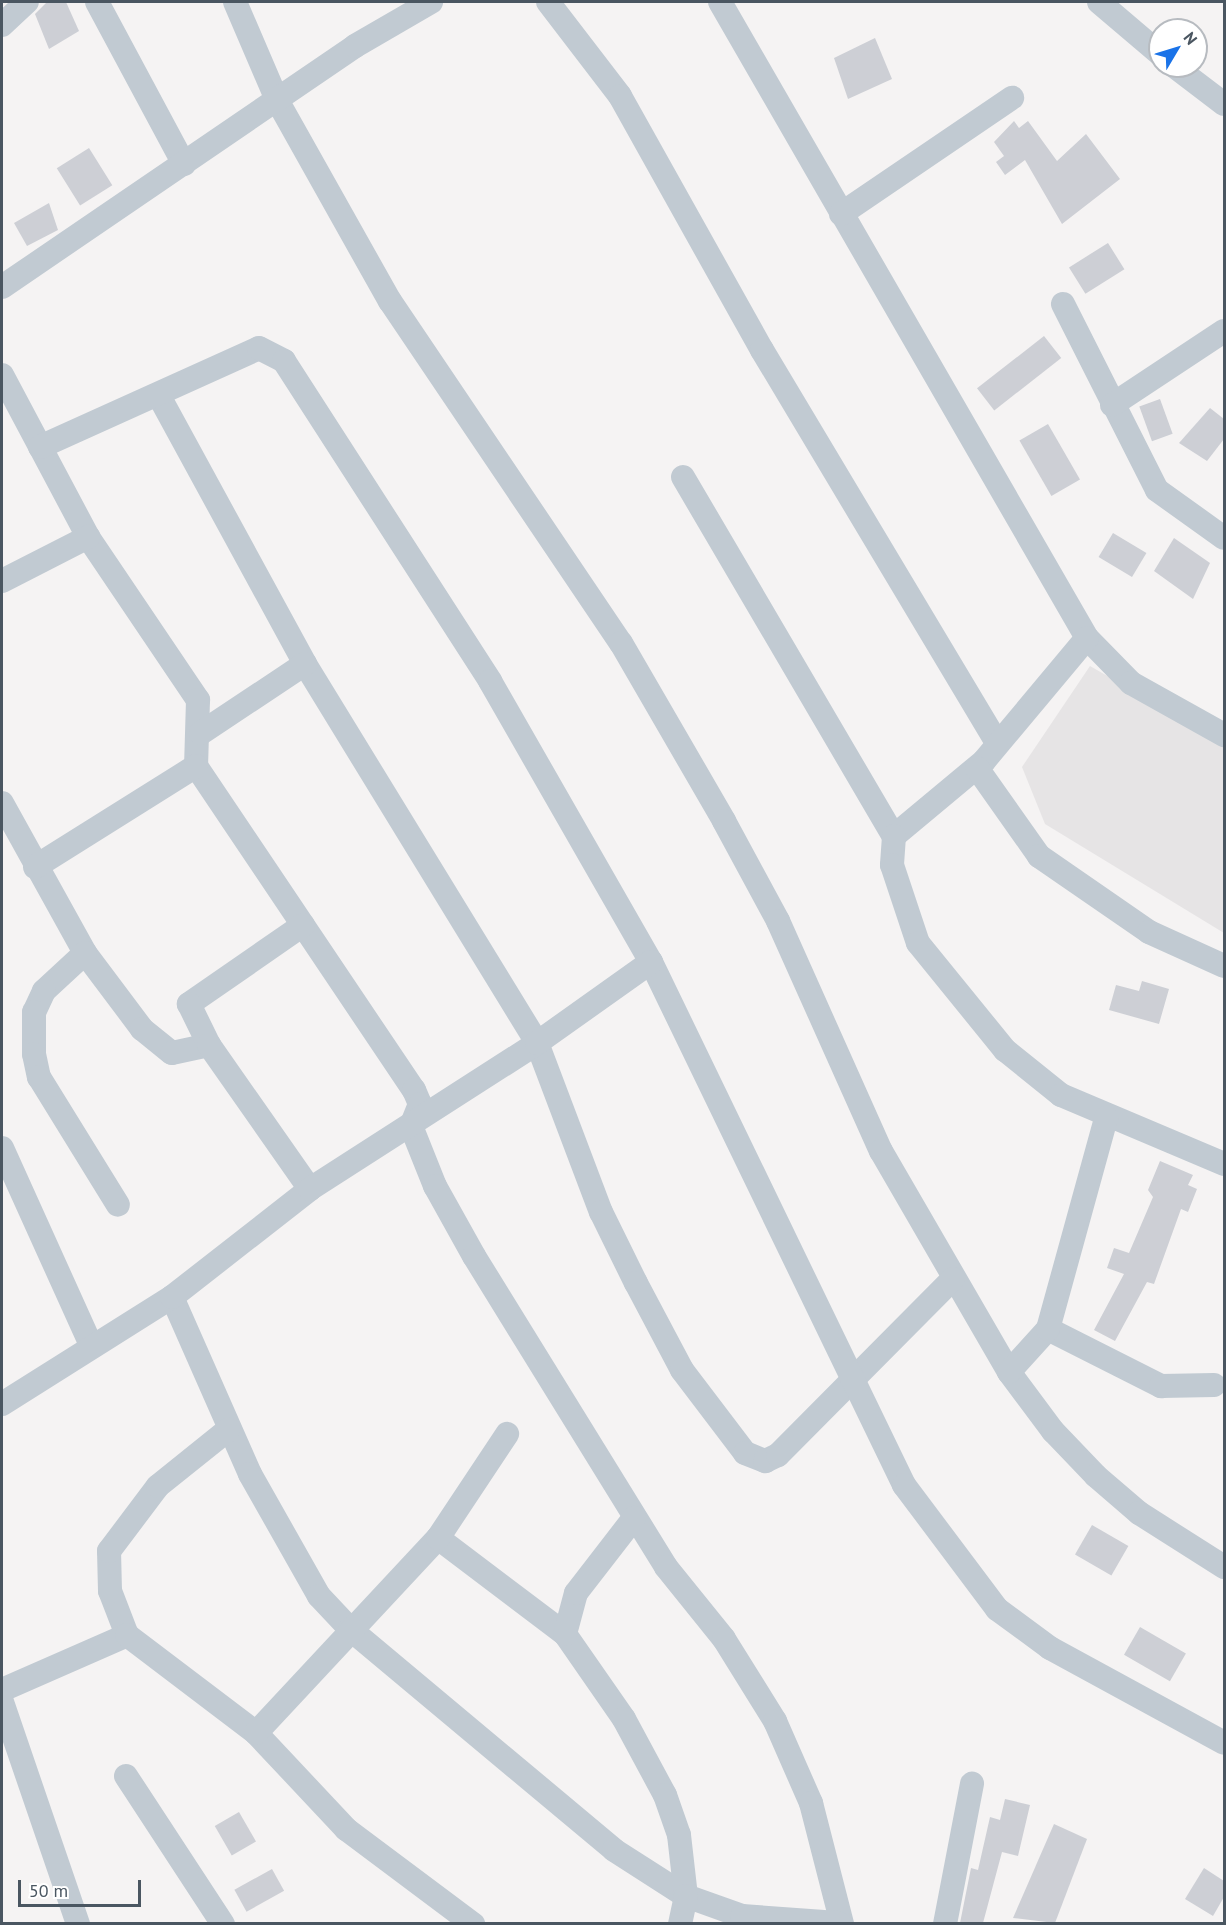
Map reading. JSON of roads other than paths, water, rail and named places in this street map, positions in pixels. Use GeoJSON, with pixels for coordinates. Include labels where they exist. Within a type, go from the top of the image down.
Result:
{"type":"FeatureCollection","features":[{"type":"Feature","properties":{"kind":"street"},"geometry":{"type":"LineString","coordinates":[[2,25],[27,2]]}},
{"type":"Feature","properties":{"kind":"street"},"geometry":{"type":"LineString","coordinates":[[97,2],[184,164]]}},
{"type":"Feature","properties":{"kind":"street"},"geometry":{"type":"LineString","coordinates":[[235,2],[277,100],[390,301],[621,643],[724,821],[778,921],[881,1151],[953,1279],[1009,1372],[1053,1431],[1096,1476],[1139,1513],[1224,1567]]}},
{"type":"Feature","properties":{"kind":"street"},"geometry":{"type":"LineString","coordinates":[[2,287],[277,100],[406,8],[431,2]]}},
{"type":"Feature","properties":{"kind":"street"},"geometry":{"type":"LineString","coordinates":[[548,2],[620,96],[786,391],[997,743]]}},
{"type":"Feature","properties":{"kind":"street"},"geometry":{"type":"LineString","coordinates":[[720,2],[1087,638],[1131,683],[1224,735]]}},
{"type":"Feature","properties":{"kind":"street"},"geometry":{"type":"LineString","coordinates":[[1099,2],[1148,44]]}},
{"type":"Feature","properties":{"kind":"street"},"geometry":{"type":"LineString","coordinates":[[1190,78],[1224,104]]}},
{"type":"Feature","properties":{"kind":"street"},"geometry":{"type":"LineString","coordinates":[[842,214],[1012,98]]}},
{"type":"Feature","properties":{"kind":"street"},"geometry":{"type":"LineString","coordinates":[[1063,304],[1112,405],[1157,490],[1224,538]]}},
{"type":"Feature","properties":{"kind":"street"},"geometry":{"type":"LineString","coordinates":[[1112,405],[1224,331]]}},
{"type":"Feature","properties":{"kind":"street"},"geometry":{"type":"LineString","coordinates":[[40,447],[159,396],[259,348],[284,361],[490,681],[651,962],[854,1372],[904,1485],[997,1609],[1050,1648],[1224,1743]]}},
{"type":"Feature","properties":{"kind":"street"},"geometry":{"type":"LineString","coordinates":[[2,375],[88,537],[198,700],[201,733],[196,766],[414,1090],[420,1104],[411,1126],[435,1186],[474,1256],[634,1518],[724,1639],[775,1721],[811,1803],[840,1923],[742,1916],[686,1896],[614,1850],[350,1629],[320,1596],[228,1430],[220,1400],[172,1297]]}},
{"type":"Feature","properties":{"kind":"street"},"geometry":{"type":"LineString","coordinates":[[159,396],[305,664],[537,1043],[601,1212],[636,1283],[682,1370],[745,1453],[765,1461],[777,1455],[815,1423],[854,1372],[953,1279]]}},
{"type":"Feature","properties":{"kind":"street"},"geometry":{"type":"LineString","coordinates":[[682,477],[894,836],[892,865],[900,897],[918,943],[952,989],[1005,1050],[1061,1095],[1106,1119],[1224,1164]]}},
{"type":"Feature","properties":{"kind":"street"},"geometry":{"type":"LineString","coordinates":[[2,581],[88,537]]}},
{"type":"Feature","properties":{"kind":"street"},"geometry":{"type":"LineString","coordinates":[[894,836],[977,768],[1087,638]]}},
{"type":"Feature","properties":{"kind":"street"},"geometry":{"type":"LineString","coordinates":[[201,733],[305,664]]}},
{"type":"Feature","properties":{"kind":"street"},"geometry":{"type":"LineString","coordinates":[[34,867],[196,766]]}},
{"type":"Feature","properties":{"kind":"street"},"geometry":{"type":"LineString","coordinates":[[977,768],[1039,856],[1149,932],[1224,966]]}},
{"type":"Feature","properties":{"kind":"street"},"geometry":{"type":"LineString","coordinates":[[2,803],[34,867],[85,952],[142,1029],[172,1053],[209,1045]]}},
{"type":"Feature","properties":{"kind":"street"},"geometry":{"type":"LineString","coordinates":[[303,925],[189,1004],[209,1045],[310,1189]]}},
{"type":"Feature","properties":{"kind":"street"},"geometry":{"type":"LineString","coordinates":[[85,952],[44,991],[34,1012],[34,1054],[39,1077],[118,1205]]}},
{"type":"Feature","properties":{"kind":"street"},"geometry":{"type":"LineString","coordinates":[[2,1404],[172,1297],[310,1189],[537,1043],[651,962]]}},
{"type":"Feature","properties":{"kind":"street"},"geometry":{"type":"LineString","coordinates":[[1009,1372],[1048,1329],[1106,1119]]}},
{"type":"Feature","properties":{"kind":"street"},"geometry":{"type":"LineString","coordinates":[[2,1148],[92,1347]]}},
{"type":"Feature","properties":{"kind":"street"},"geometry":{"type":"LineString","coordinates":[[1048,1329],[1161,1386],[1214,1385]]}},
{"type":"Feature","properties":{"kind":"street"},"geometry":{"type":"LineString","coordinates":[[228,1430],[158,1486],[109,1551],[110,1591],[127,1635],[256,1733],[346,1829],[473,1923]]}},
{"type":"Feature","properties":{"kind":"street"},"geometry":{"type":"LineString","coordinates":[[256,1733],[350,1629],[438,1538],[507,1434]]}},
{"type":"Feature","properties":{"kind":"street"},"geometry":{"type":"LineString","coordinates":[[565,1634],[576,1593],[634,1518]]}},
{"type":"Feature","properties":{"kind":"street"},"geometry":{"type":"LineString","coordinates":[[438,1538],[565,1634],[624,1719],[665,1795],[679,1835],[686,1896],[680,1923]]}},
{"type":"Feature","properties":{"kind":"street"},"geometry":{"type":"LineString","coordinates":[[2,1690],[127,1635]]}},
{"type":"Feature","properties":{"kind":"street"},"geometry":{"type":"LineString","coordinates":[[2,1702],[78,1923]]}},
{"type":"Feature","properties":{"kind":"street"},"geometry":{"type":"LineString","coordinates":[[126,1776],[223,1923]]}},
{"type":"Feature","properties":{"kind":"street"},"geometry":{"type":"LineString","coordinates":[[945,1923],[972,1784]]}}]}
